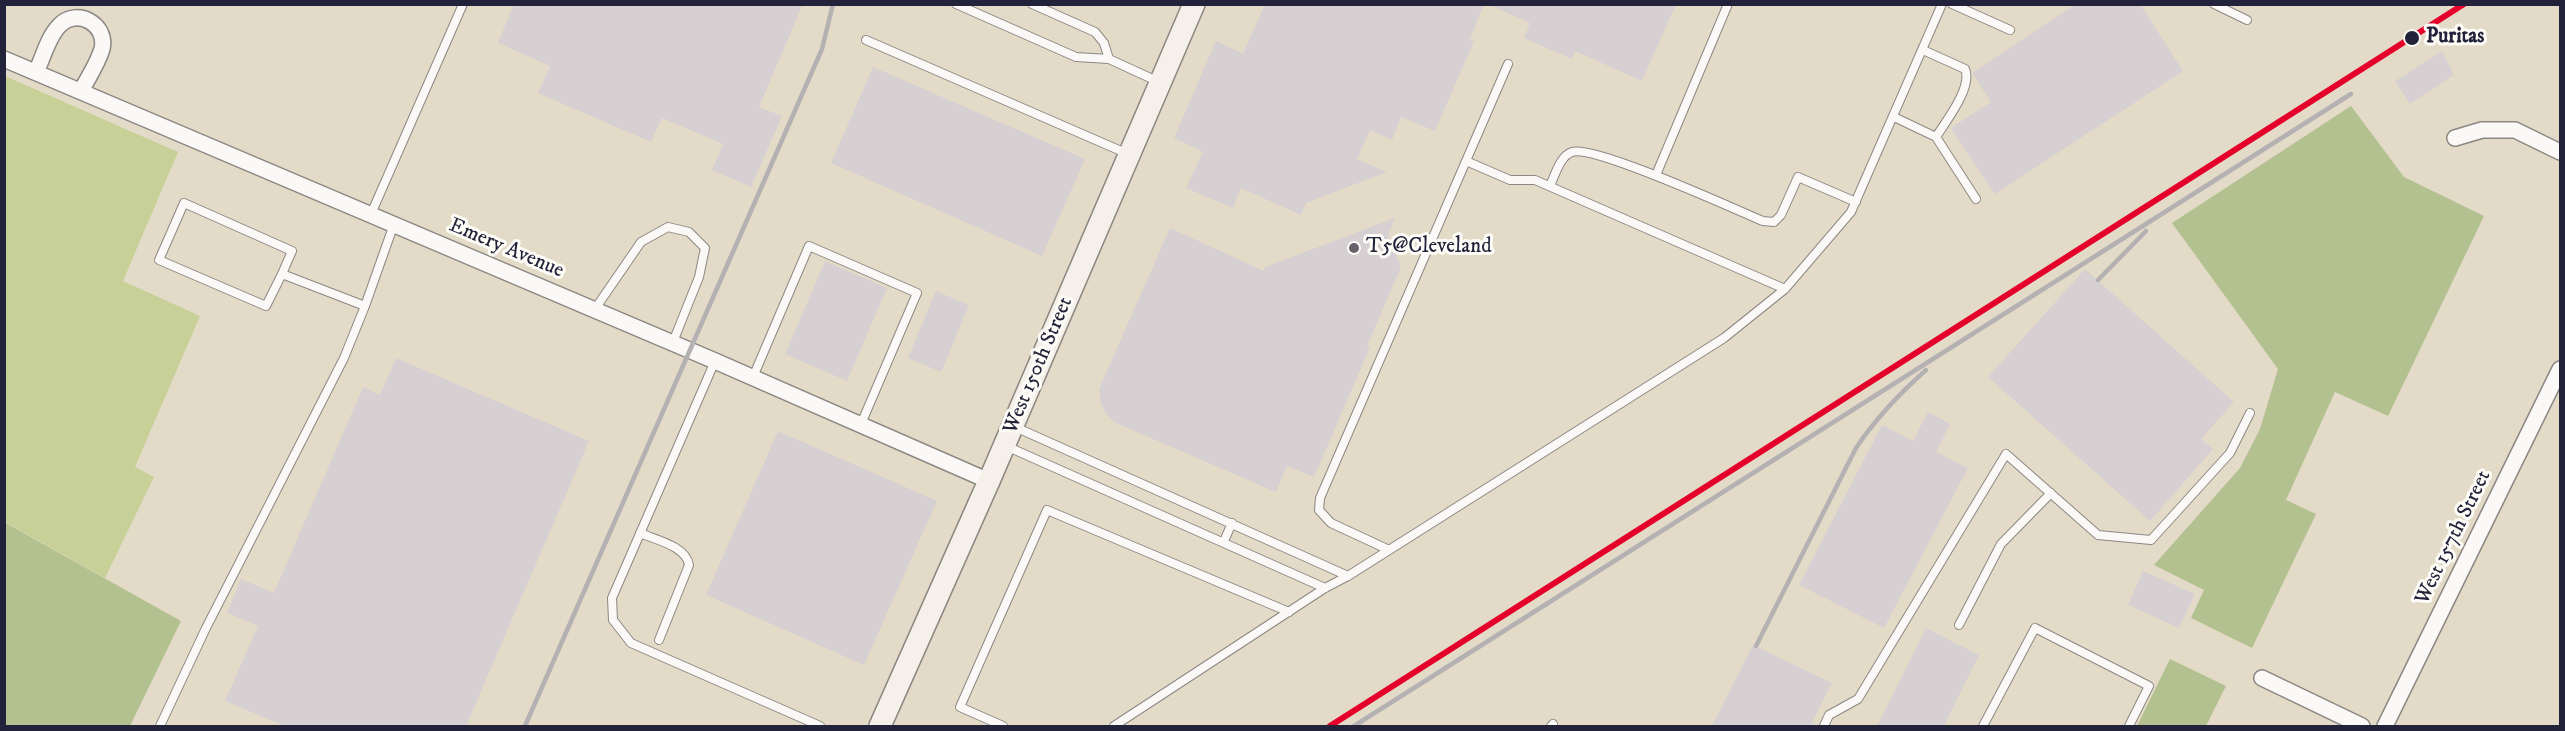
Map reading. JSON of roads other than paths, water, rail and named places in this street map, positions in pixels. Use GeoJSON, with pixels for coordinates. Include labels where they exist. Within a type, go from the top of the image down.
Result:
{"type":"FeatureCollection","features":[{"type":"Feature","properties":{"kind":"main road","name":"West 150th Street"},"geometry":{"type":"LineString","coordinates":[[880,726],[1009,436],[1194,4]]}},
{"type":"Feature","properties":{"kind":"street"},"geometry":{"type":"LineString","coordinates":[[36,72],[58,26],[72,18],[88,20],[100,32],[102,48],[81,92]]}},
{"type":"Feature","properties":{"kind":"street","name":"Emery Avenue"},"geometry":{"type":"LineString","coordinates":[[4,59],[673,342],[989,481]]}},
{"type":"Feature","properties":{"kind":"street"},"geometry":{"type":"LineString","coordinates":[[2455,138],[2482,130],[2516,130],[2560,152]]}},
{"type":"Feature","properties":{"kind":"street","name":"West 157th Street"},"geometry":{"type":"LineString","coordinates":[[2385,726],[2560,369]]}},
{"type":"Feature","properties":{"kind":"street"},"geometry":{"type":"LineString","coordinates":[[2262,678],[2362,726]]}},
{"type":"Feature","properties":{"kind":"lane"},"geometry":{"type":"LineString","coordinates":[[370,214],[463,4]]}},
{"type":"Feature","properties":{"kind":"lane"},"geometry":{"type":"LineString","coordinates":[[956,4],[1076,57],[1110,59],[1160,83]]}},
{"type":"Feature","properties":{"kind":"lane"},"geometry":{"type":"LineString","coordinates":[[1032,4],[1095,32],[1104,43],[1110,59]]}},
{"type":"Feature","properties":{"kind":"lane"},"geometry":{"type":"LineString","coordinates":[[1656,176],[1728,4]]}},
{"type":"Feature","properties":{"kind":"lane"},"geometry":{"type":"LineString","coordinates":[[1114,726],[1325,588],[1348,576],[1387,549],[1715,344],[1785,289],[1837,231],[1856,202],[1942,4]]}},
{"type":"Feature","properties":{"kind":"lane"},"geometry":{"type":"LineString","coordinates":[[1952,4],[2010,30]]}},
{"type":"Feature","properties":{"kind":"lane"},"geometry":{"type":"LineString","coordinates":[[2214,4],[2247,20]]}},
{"type":"Feature","properties":{"kind":"lane"},"geometry":{"type":"LineString","coordinates":[[866,40],[1130,155]]}},
{"type":"Feature","properties":{"kind":"lane"},"geometry":{"type":"LineString","coordinates":[[1923,50],[1965,69],[1968,80],[1955,108],[1936,137]]}},
{"type":"Feature","properties":{"kind":"lane"},"geometry":{"type":"LineString","coordinates":[[1387,549],[1330,523],[1320,510],[1320,498],[1324,484],[1508,64]]}},
{"type":"Feature","properties":{"kind":"lane"},"geometry":{"type":"LineString","coordinates":[[1894,117],[1936,137],[1976,199]]}},
{"type":"Feature","properties":{"kind":"lane"},"geometry":{"type":"LineString","coordinates":[[1550,186],[1563,159],[1575,151],[1592,153],[1656,176],[1763,221],[1774,222],[1781,215],[1798,177],[1856,202]]}},
{"type":"Feature","properties":{"kind":"lane"},"geometry":{"type":"LineString","coordinates":[[1466,161],[1510,180],[1535,180],[1550,186],[1785,289]]}},
{"type":"Feature","properties":{"kind":"lane"},"geometry":{"type":"LineString","coordinates":[[184,202],[292,251],[282,274],[266,306],[159,260],[184,202]]}},
{"type":"Feature","properties":{"kind":"lane"},"geometry":{"type":"LineString","coordinates":[[160,726],[206,628],[344,357],[394,224]]}},
{"type":"Feature","properties":{"kind":"lane"},"geometry":{"type":"LineString","coordinates":[[595,309],[640,242],[668,227],[689,232],[705,248],[699,277],[673,342]]}},
{"type":"Feature","properties":{"kind":"lane"},"geometry":{"type":"LineString","coordinates":[[753,377],[809,246],[906,288],[916,293],[861,424]]}},
{"type":"Feature","properties":{"kind":"lane"},"geometry":{"type":"LineString","coordinates":[[282,274],[365,306]]}},
{"type":"Feature","properties":{"kind":"lane"},"geometry":{"type":"LineString","coordinates":[[715,361],[612,598],[613,620],[631,643],[820,726]]}},
{"type":"Feature","properties":{"kind":"lane"},"geometry":{"type":"LineString","coordinates":[[1824,726],[1829,715],[1858,699],[2006,454],[2098,535],[2151,540],[2230,453],[2250,413]]}},
{"type":"Feature","properties":{"kind":"lane"},"geometry":{"type":"LineString","coordinates":[[1009,436],[1232,523],[1348,576]]}},
{"type":"Feature","properties":{"kind":"lane"},"geometry":{"type":"LineString","coordinates":[[1009,436],[1325,588]]}},
{"type":"Feature","properties":{"kind":"lane"},"geometry":{"type":"LineString","coordinates":[[1959,625],[2001,544],[2051,494]]}},
{"type":"Feature","properties":{"kind":"lane"},"geometry":{"type":"LineString","coordinates":[[1004,726],[960,707],[1047,510],[1288,612]]}},
{"type":"Feature","properties":{"kind":"lane"},"geometry":{"type":"LineString","coordinates":[[1224,541],[1232,523]]}},
{"type":"Feature","properties":{"kind":"lane"},"geometry":{"type":"LineString","coordinates":[[640,533],[681,551],[688,559],[689,565],[659,640]]}},
{"type":"Feature","properties":{"kind":"lane"},"geometry":{"type":"LineString","coordinates":[[1983,726],[2035,628],[2149,686],[2129,726]]}},
{"type":"Feature","properties":{"kind":"railway"},"geometry":{"type":"LineString","coordinates":[[525,726],[822,49],[833,4]]}},
{"type":"Feature","properties":{"kind":"railway"},"geometry":{"type":"LineString","coordinates":[[1354,726],[2351,94]]}},
{"type":"Feature","properties":{"kind":"railway"},"geometry":{"type":"LineString","coordinates":[[2098,280],[2146,231]]}},
{"type":"Feature","properties":{"kind":"railway"},"geometry":{"type":"LineString","coordinates":[[1756,646],[1856,448],[1888,407],[1926,370]]}},
{"type":"Feature","properties":{"kind":"place","name":"Puritas"},"geometry":{"type":"Point","coordinates":[2412,38]}},
{"type":"Feature","properties":{"kind":"place","name":"T5@Cleveland"},"geometry":{"type":"Point","coordinates":[1354,248]}}]}
